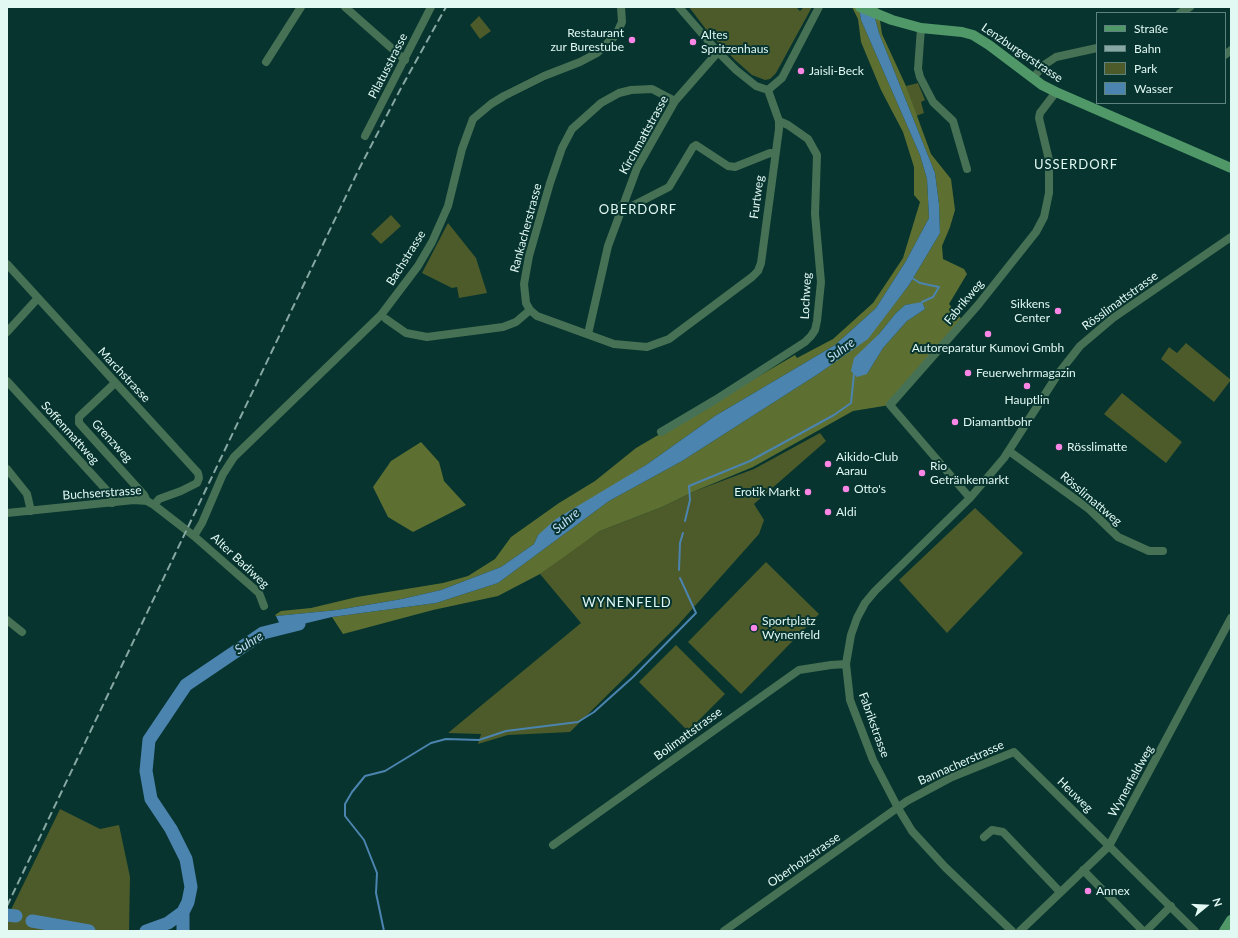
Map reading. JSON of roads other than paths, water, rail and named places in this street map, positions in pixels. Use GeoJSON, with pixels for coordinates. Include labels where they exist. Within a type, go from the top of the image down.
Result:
{"type":"FeatureCollection","features":[{"type":"Feature","properties":{"kind":"main road","name":"Lenzburgerstrasse"},"geometry":{"type":"LineString","coordinates":[[860,7],[921,28],[962,32],[973,35],[1033,78],[1056,92],[1231,168]]}},
{"type":"Feature","properties":{"kind":"main road"},"geometry":{"type":"LineString","coordinates":[[1224,931],[1231,920]]}},
{"type":"Feature","properties":{"kind":"street"},"geometry":{"type":"LineString","coordinates":[[266,62],[301,7]]}},
{"type":"Feature","properties":{"kind":"street"},"geometry":{"type":"LineString","coordinates":[[345,7],[405,60]]}},
{"type":"Feature","properties":{"kind":"street","name":"Pilatusstrasse"},"geometry":{"type":"LineString","coordinates":[[365,136],[431,7]]}},
{"type":"Feature","properties":{"kind":"street","name":"Bachstrasse"},"geometry":{"type":"LineString","coordinates":[[194,536],[202,523],[223,474],[234,457],[381,315],[418,266],[432,242],[448,206],[462,149],[473,119],[491,104],[504,96],[544,76],[580,62],[597,53],[616,34],[622,22],[622,7]]}},
{"type":"Feature","properties":{"kind":"street"},"geometry":{"type":"LineString","coordinates":[[679,7],[718,52],[756,86],[768,90],[782,78],[820,7]]}},
{"type":"Feature","properties":{"kind":"street"},"geometry":{"type":"LineString","coordinates":[[921,28],[918,69],[920,77],[933,102],[953,121],[967,169]]}},
{"type":"Feature","properties":{"kind":"street"},"geometry":{"type":"LineString","coordinates":[[1033,78],[1044,65],[1056,57],[1096,48]]}},
{"type":"Feature","properties":{"kind":"street","name":"Kirchmattstrasse"},"geometry":{"type":"LineString","coordinates":[[588,334],[603,262],[621,206],[636,168],[675,100],[718,52]]}},
{"type":"Feature","properties":{"kind":"street","name":"Rankacherstrasse"},"geometry":{"type":"LineString","coordinates":[[530,310],[524,296],[524,284],[529,256],[560,155],[572,129],[601,103],[619,93],[631,90],[652,89],[675,100]]}},
{"type":"Feature","properties":{"kind":"street","name":"Furtweg"},"geometry":{"type":"LineString","coordinates":[[588,334],[614,344],[634,347],[647,347],[669,339],[758,271],[761,263],[779,121],[768,90]]}},
{"type":"Feature","properties":{"kind":"street","name":"Fabrikweg"},"geometry":{"type":"LineString","coordinates":[[970,498],[890,405],[978,305],[1036,232],[1044,218],[1049,193],[1049,160],[1039,118],[1040,113],[1056,92]]}},
{"type":"Feature","properties":{"kind":"street","name":"Lochweg"},"geometry":{"type":"LineString","coordinates":[[661,432],[715,400],[805,342],[812,336],[818,321],[821,282],[815,214],[817,155],[808,139],[788,125],[779,121]]}},
{"type":"Feature","properties":{"kind":"street","name":"Furtweg"},"geometry":{"type":"LineString","coordinates":[[621,206],[632,206],[669,187],[693,147],[696,146],[728,166],[734,167],[770,153],[775,154]]}},
{"type":"Feature","properties":{"kind":"street","name":"Rösslimattstrasse"},"geometry":{"type":"LineString","coordinates":[[970,498],[1009,451],[1058,374],[1080,346],[1113,318],[1231,237]]}},
{"type":"Feature","properties":{"kind":"street","name":"Marchstrasse"},"geometry":{"type":"LineString","coordinates":[[7,264],[193,467]]}},
{"type":"Feature","properties":{"kind":"street"},"geometry":{"type":"LineString","coordinates":[[7,332],[38,298]]}},
{"type":"Feature","properties":{"kind":"street"},"geometry":{"type":"LineString","coordinates":[[386,319],[406,333],[427,337],[503,327],[516,322],[530,310],[537,316],[588,334]]}},
{"type":"Feature","properties":{"kind":"street","name":"Soffenmattweg"},"geometry":{"type":"LineString","coordinates":[[7,381],[110,494],[112,503]]}},
{"type":"Feature","properties":{"kind":"street","name":"Grenzweg"},"geometry":{"type":"LineString","coordinates":[[115,383],[78,417],[79,423],[151,503]]}},
{"type":"Feature","properties":{"kind":"street","name":"Rösslimattweg"},"geometry":{"type":"LineString","coordinates":[[1009,451],[1088,509],[1118,537],[1149,552],[1163,551]]}},
{"type":"Feature","properties":{"kind":"street","name":"Buchserstrasse"},"geometry":{"type":"LineString","coordinates":[[7,513],[134,500],[151,503],[197,483],[199,478],[198,473],[193,467]]}},
{"type":"Feature","properties":{"kind":"street"},"geometry":{"type":"LineString","coordinates":[[7,469],[26,494],[31,511]]}},
{"type":"Feature","properties":{"kind":"street","name":"Fabrikstrasse"},"geometry":{"type":"LineString","coordinates":[[970,498],[865,603],[856,618],[851,635],[846,664],[850,700],[859,728],[873,760],[912,831],[945,867],[1012,931]]}},
{"type":"Feature","properties":{"kind":"street","name":"Alter Badiweg"},"geometry":{"type":"LineString","coordinates":[[151,503],[194,536],[259,592],[264,606]]}},
{"type":"Feature","properties":{"kind":"street","name":"Wynenfeldweg"},"geometry":{"type":"LineString","coordinates":[[1020,931],[1110,846],[1231,618]]}},
{"type":"Feature","properties":{"kind":"street"},"geometry":{"type":"LineString","coordinates":[[7,620],[22,632]]}},
{"type":"Feature","properties":{"kind":"street","name":"Bolimattstrasse"},"geometry":{"type":"LineString","coordinates":[[553,845],[799,670],[831,664],[846,664]]}},
{"type":"Feature","properties":{"kind":"street","name":"Heuweg"},"geometry":{"type":"LineString","coordinates":[[1014,752],[1195,931]]}},
{"type":"Feature","properties":{"kind":"street","name":"Bannacherstrasse"},"geometry":{"type":"LineString","coordinates":[[898,808],[952,777],[1014,752]]}},
{"type":"Feature","properties":{"kind":"street","name":"Oberholzstrasse"},"geometry":{"type":"LineString","coordinates":[[724,931],[898,808]]}},
{"type":"Feature","properties":{"kind":"street"},"geometry":{"type":"LineString","coordinates":[[984,837],[992,830],[1003,832],[1060,892]]}},
{"type":"Feature","properties":{"kind":"street"},"geometry":{"type":"LineString","coordinates":[[1083,870],[1143,931]]}},
{"type":"Feature","properties":{"kind":"street"},"geometry":{"type":"LineString","coordinates":[[1146,931],[1171,906]]}},
{"type":"Feature","properties":{"kind":"water","name":"Suhre"},"geometry":{"type":"Polygon","coordinates":[[[859,7],[872,7],[879,33],[935,173],[939,204],[940,233],[909,285],[868,339],[818,374],[682,461],[609,501],[498,583],[436,603],[332,617],[282,629],[276,616],[337,610],[402,599],[441,590],[501,567],[534,544],[538,535],[556,519],[646,465],[715,416],[835,345],[876,308],[906,261],[929,218],[927,179],[920,155],[861,20],[859,7]]]}},
{"type":"Feature","properties":{"kind":"water"},"geometry":{"type":"Polygon","coordinates":[[[922,302],[925,309],[907,321],[883,348],[867,374],[857,377],[851,371],[854,358],[879,334],[896,313],[905,305],[922,302]]]}},
{"type":"Feature","properties":{"kind":"waterway"},"geometry":{"type":"LineString","coordinates":[[912,278],[920,283],[939,287],[933,297],[922,302]]}},
{"type":"Feature","properties":{"kind":"waterway"},"geometry":{"type":"LineString","coordinates":[[685,521],[690,500],[689,486],[750,461],[834,415],[851,403],[854,374]]}},
{"type":"Feature","properties":{"kind":"waterway"},"geometry":{"type":"LineString","coordinates":[[679,570],[680,543],[683,533]]}},
{"type":"Feature","properties":{"kind":"waterway"},"geometry":{"type":"LineString","coordinates":[[384,931],[376,893],[377,873],[364,840],[345,816],[345,804],[352,792],[365,776],[385,771],[431,743],[446,739],[479,740],[506,731],[578,722],[594,712],[633,677],[696,613],[680,578]]}},
{"type":"Feature","properties":{"kind":"waterway","name":"Suhre"},"geometry":{"type":"LineString","coordinates":[[146,931],[168,923],[183,912],[188,902],[191,887],[186,859],[171,829],[151,799],[146,771],[149,740],[186,685],[263,633],[299,624]]}},
{"type":"Feature","properties":{"kind":"waterway"},"geometry":{"type":"LineString","coordinates":[[183,912],[183,931]]}},
{"type":"Feature","properties":{"kind":"waterway","name":"Suhre"},"geometry":{"type":"LineString","coordinates":[[7,915],[16,916]]}},
{"type":"Feature","properties":{"kind":"waterway","name":"Suhre"},"geometry":{"type":"LineString","coordinates":[[32,921],[89,931]]}},
{"type":"Feature","properties":{"kind":"railway"},"geometry":{"type":"LineString","coordinates":[[7,906],[358,171],[400,90],[446,7]]}},
{"type":"Feature","properties":{"kind":"place","name":"Restaurant zur Burestube"},"geometry":{"type":"Point","coordinates":[632,40]}},
{"type":"Feature","properties":{"kind":"place","name":"Altes Spritzenhaus"},"geometry":{"type":"Point","coordinates":[693,42]}},
{"type":"Feature","properties":{"kind":"place","name":"Jaisli-Beck"},"geometry":{"type":"Point","coordinates":[801,71]}},
{"type":"Feature","properties":{"kind":"place","name":"Sikkens Center"},"geometry":{"type":"Point","coordinates":[1058,311]}},
{"type":"Feature","properties":{"kind":"place","name":"Autoreparatur Kumovi Gmbh"},"geometry":{"type":"Point","coordinates":[988,334]}},
{"type":"Feature","properties":{"kind":"place","name":"Feuerwehrmagazin"},"geometry":{"type":"Point","coordinates":[968,373]}},
{"type":"Feature","properties":{"kind":"place","name":"Hauptlin"},"geometry":{"type":"Point","coordinates":[1027,386]}},
{"type":"Feature","properties":{"kind":"place","name":"Diamantbohr"},"geometry":{"type":"Point","coordinates":[955,422]}},
{"type":"Feature","properties":{"kind":"place","name":"Rösslimatte"},"geometry":{"type":"Point","coordinates":[1059,447]}},
{"type":"Feature","properties":{"kind":"place","name":"Aikido-Club Aarau"},"geometry":{"type":"Point","coordinates":[828,464]}},
{"type":"Feature","properties":{"kind":"place","name":"Rio Getränkemarkt"},"geometry":{"type":"Point","coordinates":[922,473]}},
{"type":"Feature","properties":{"kind":"place","name":"Otto's"},"geometry":{"type":"Point","coordinates":[846,489]}},
{"type":"Feature","properties":{"kind":"place","name":"Erotik Markt"},"geometry":{"type":"Point","coordinates":[808,492]}},
{"type":"Feature","properties":{"kind":"place","name":"Aldi"},"geometry":{"type":"Point","coordinates":[828,512]}},
{"type":"Feature","properties":{"kind":"place","name":"Sportplatz Wynenfeld"},"geometry":{"type":"Point","coordinates":[754,628]}},
{"type":"Feature","properties":{"kind":"place","name":"Annex"},"geometry":{"type":"Point","coordinates":[1088,891]}},
{"type":"Feature","properties":{"kind":"district","name":"USSERDORF"},"geometry":{"type":"Point","coordinates":[1076,165]}},
{"type":"Feature","properties":{"kind":"district","name":"OBERDORF"},"geometry":{"type":"Point","coordinates":[638,210]}},
{"type":"Feature","properties":{"kind":"district","name":"WYNENFELD"},"geometry":{"type":"Point","coordinates":[627,603]}}]}
